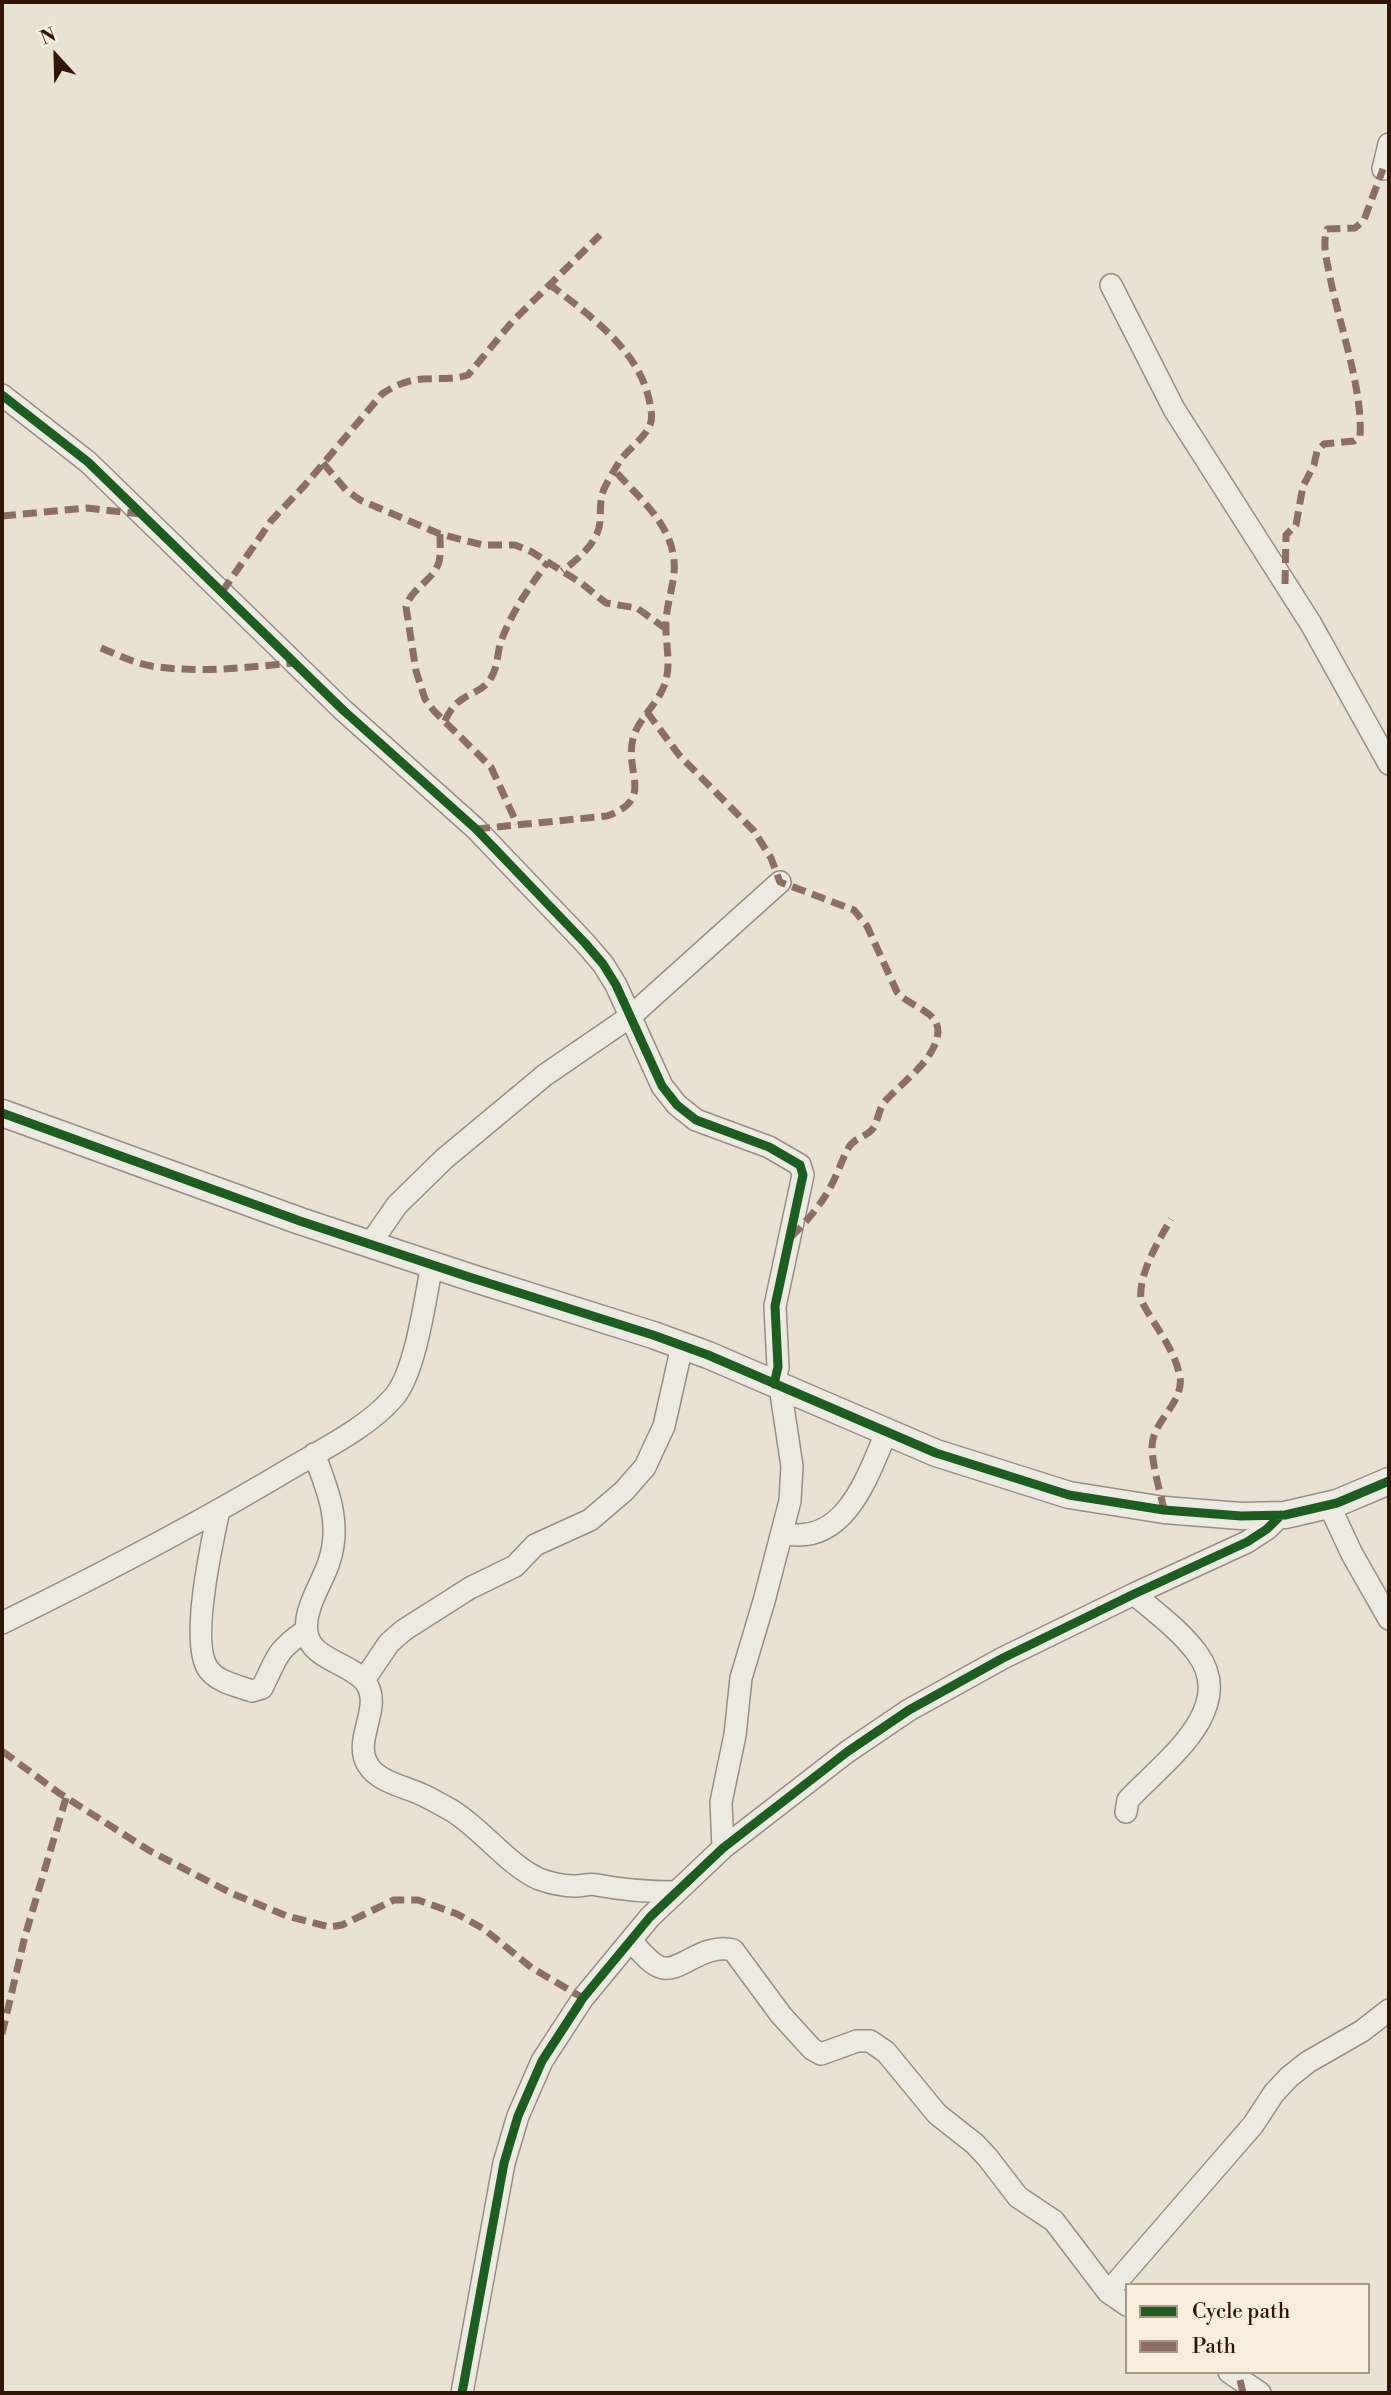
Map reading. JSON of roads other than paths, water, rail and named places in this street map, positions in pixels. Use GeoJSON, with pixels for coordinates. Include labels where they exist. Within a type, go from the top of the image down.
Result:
{"type":"FeatureCollection","features":[{"type":"Feature","properties":{"kind":"street"},"geometry":{"type":"LineString","coordinates":[[1383,169],[1389,144]]}},
{"type":"Feature","properties":{"kind":"street"},"geometry":{"type":"LineString","coordinates":[[1111,285],[1174,410],[1311,624],[1389,764]]}},
{"type":"Feature","properties":{"kind":"street"},"geometry":{"type":"LineString","coordinates":[[2,395],[88,462],[333,700],[476,829],[603,964],[631,1016],[662,1086],[677,1105],[696,1120],[769,1147],[796,1161],[802,1169],[775,1306],[777,1386],[792,1466],[790,1501],[738,1695],[735,1735],[721,1802],[723,1848]]}},
{"type":"Feature","properties":{"kind":"street"},"geometry":{"type":"LineString","coordinates":[[370,1244],[397,1205],[444,1159],[545,1075],[631,1016],[780,882]]}},
{"type":"Feature","properties":{"kind":"street"},"geometry":{"type":"LineString","coordinates":[[2,1113],[370,1244],[682,1346],[949,1458],[1069,1495],[1177,1511],[1241,1516],[1281,1515],[1329,1505],[1389,1481]]}},
{"type":"Feature","properties":{"kind":"street"},"geometry":{"type":"LineString","coordinates":[[2,1623],[129,1561],[368,1421],[395,1396],[405,1376],[415,1347],[432,1265]]}},
{"type":"Feature","properties":{"kind":"street"},"geometry":{"type":"LineString","coordinates":[[364,1681],[378,1658],[404,1630],[470,1588],[515,1566],[535,1545],[590,1520],[629,1486],[645,1467],[664,1426],[682,1346]]}},
{"type":"Feature","properties":{"kind":"street"},"geometry":{"type":"LineString","coordinates":[[782,1533],[806,1536],[818,1534],[828,1528],[844,1512],[866,1478],[886,1433]]}},
{"type":"Feature","properties":{"kind":"street"},"geometry":{"type":"LineString","coordinates":[[314,1454],[332,1505],[335,1538],[306,1630],[313,1645],[364,1681],[371,1693],[363,1752],[373,1773],[455,1812],[538,1879],[561,1885],[595,1884],[642,1892],[676,1892]]}},
{"type":"Feature","properties":{"kind":"street"},"geometry":{"type":"LineString","coordinates":[[1329,1505],[1389,1619]]}},
{"type":"Feature","properties":{"kind":"street"},"geometry":{"type":"LineString","coordinates":[[219,1510],[208,1570],[201,1637],[201,1650],[209,1671],[219,1679],[258,1691],[282,1648],[306,1630]]}},
{"type":"Feature","properties":{"kind":"street"},"geometry":{"type":"LineString","coordinates":[[462,2393],[504,2163],[517,2116],[549,2051],[583,1998],[650,1917],[723,1848],[847,1752],[909,1710],[1003,1658],[1247,1542],[1267,1529],[1281,1515]]}},
{"type":"Feature","properties":{"kind":"street"},"geometry":{"type":"LineString","coordinates":[[1126,1812],[1128,1800],[1195,1732],[1206,1708],[1209,1690],[1205,1668],[1197,1653],[1134,1594]]}},
{"type":"Feature","properties":{"kind":"street"},"geometry":{"type":"LineString","coordinates":[[631,1941],[659,1967],[669,1969],[720,1947],[733,1950],[781,2015],[812,2049],[821,2054],[857,2041],[870,2041],[886,2052],[937,2114],[975,2144],[1018,2197],[1054,2221],[1108,2292],[1125,2304]]}},
{"type":"Feature","properties":{"kind":"street"},"geometry":{"type":"LineString","coordinates":[[1108,2292],[1253,2125],[1274,2093],[1289,2077],[1308,2062],[1362,2031],[1389,2010]]}},
{"type":"Feature","properties":{"kind":"street"},"geometry":{"type":"LineString","coordinates":[[1231,2374],[1260,2393]]}}]}
